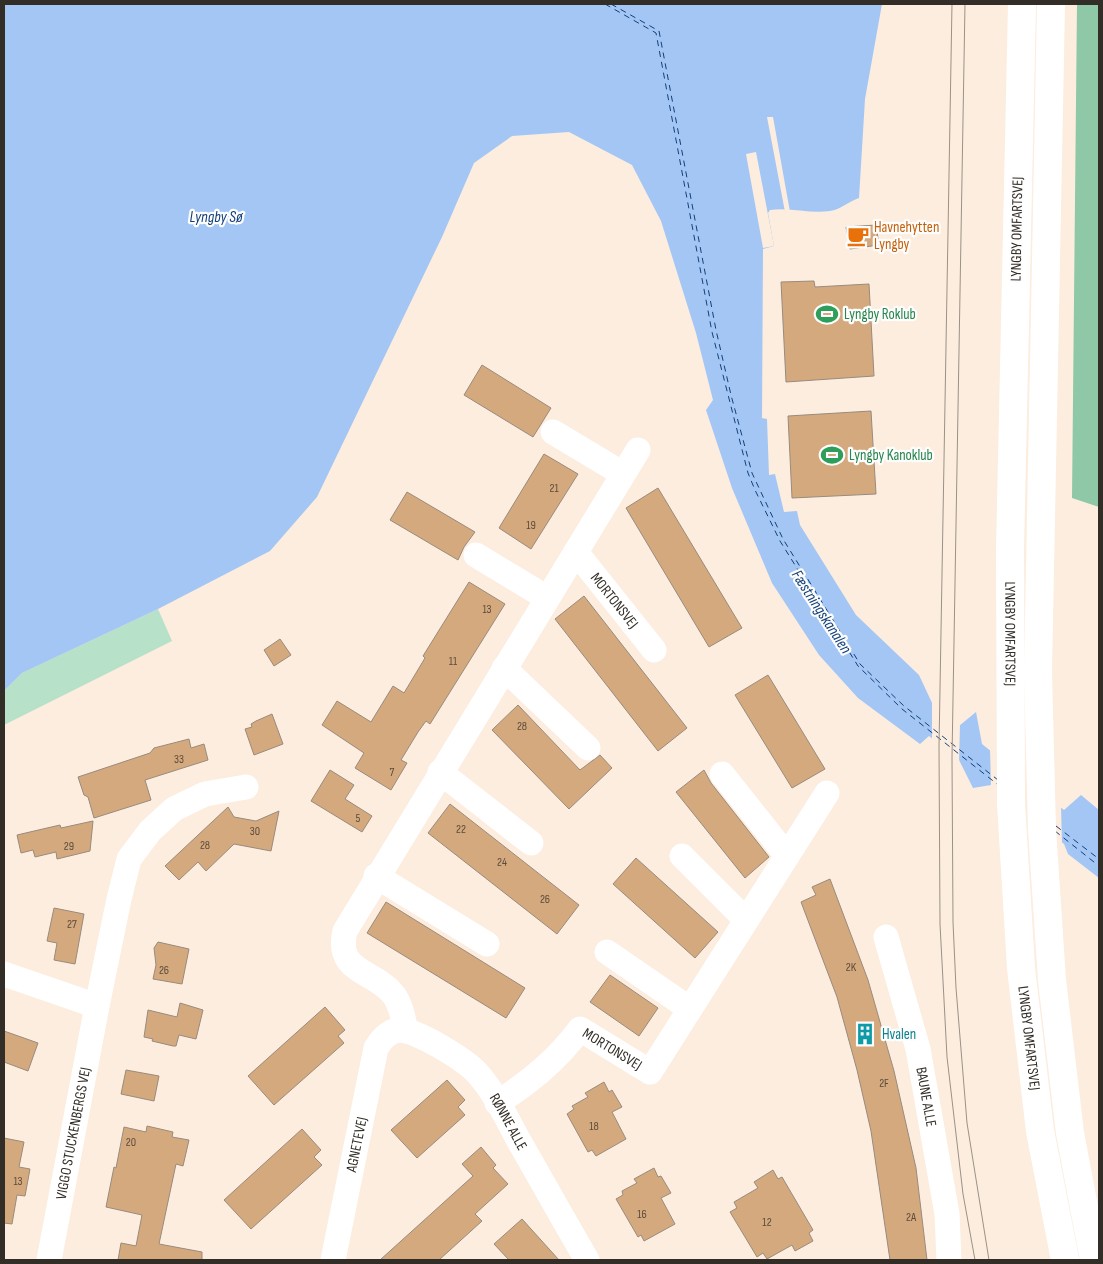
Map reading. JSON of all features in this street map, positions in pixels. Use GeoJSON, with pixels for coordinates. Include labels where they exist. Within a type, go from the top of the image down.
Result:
{"type":"FeatureCollection","features":[{"type":"Feature","properties":{"kind":"highway","name":"LYNGBY OMFARTSVEJ"},"geometry":{"type":"LineString","coordinates":[[1022,4],[1010,550],[1011,804],[1021,968],[1040,1131],[1066,1260]]}},
{"type":"Feature","properties":{"kind":"highway","name":"LYNGBY OMFARTSVEJ"},"geometry":{"type":"LineString","coordinates":[[1051,4],[1039,614],[1040,788],[1052,980],[1070,1133],[1094,1260]]}},
{"type":"Feature","properties":{"kind":"street"},"geometry":{"type":"LineString","coordinates":[[553,432],[623,474]]}},
{"type":"Feature","properties":{"kind":"street"},"geometry":{"type":"LineString","coordinates":[[397,1032],[399,1005],[392,992],[348,962],[342,942],[345,931],[376,876],[638,450]]}},
{"type":"Feature","properties":{"kind":"street","name":"MORTONSVEJ"},"geometry":{"type":"LineString","coordinates":[[576,552],[654,650]]}},
{"type":"Feature","properties":{"kind":"street"},"geometry":{"type":"LineString","coordinates":[[476,554],[547,598]]}},
{"type":"Feature","properties":{"kind":"street"},"geometry":{"type":"LineString","coordinates":[[504,668],[588,748]]}},
{"type":"Feature","properties":{"kind":"street"},"geometry":{"type":"LineString","coordinates":[[440,772],[530,843]]}},
{"type":"Feature","properties":{"kind":"street"},"geometry":{"type":"LineString","coordinates":[[722,774],[787,856]]}},
{"type":"Feature","properties":{"kind":"street","name":"VIGGO STUCKENBERGS VEJ"},"geometry":{"type":"LineString","coordinates":[[49,1260],[97,1006],[119,899],[130,859],[150,831],[174,809],[205,794],[246,787]]}},
{"type":"Feature","properties":{"kind":"street","name":"MORTONSVEJ"},"geometry":{"type":"LineString","coordinates":[[497,1103],[530,1083],[563,1052],[580,1029],[650,1072],[827,792]]}},
{"type":"Feature","properties":{"kind":"street"},"geometry":{"type":"LineString","coordinates":[[682,856],[746,920]]}},
{"type":"Feature","properties":{"kind":"street"},"geometry":{"type":"LineString","coordinates":[[376,876],[487,944]]}},
{"type":"Feature","properties":{"kind":"street","name":"BAUNE ALLE"},"geometry":{"type":"LineString","coordinates":[[886,938],[918,1049],[947,1214],[949,1260]]}},
{"type":"Feature","properties":{"kind":"street"},"geometry":{"type":"LineString","coordinates":[[607,952],[690,1008]]}},
{"type":"Feature","properties":{"kind":"street"},"geometry":{"type":"LineString","coordinates":[[4,974],[97,1006]]}},
{"type":"Feature","properties":{"kind":"street","name":"RØNNE ALLE"},"geometry":{"type":"LineString","coordinates":[[397,1032],[464,1062],[478,1074],[497,1103],[587,1260]]}},
{"type":"Feature","properties":{"kind":"street","name":"AGNETEVEJ"},"geometry":{"type":"LineString","coordinates":[[333,1260],[376,1048],[397,1032]]}},
{"type":"Feature","properties":{"kind":"green space"},"geometry":{"type":"Polygon","coordinates":[[[1077,4],[1099,4],[1099,507],[1072,498],[1077,4]]]}},
{"type":"Feature","properties":{"kind":"green space"},"geometry":{"type":"Polygon","coordinates":[[[158,609],[172,641],[4,725],[4,691],[22,673],[158,609]]]}},
{"type":"Feature","properties":{"kind":"water","name":"Lyngby Sø"},"geometry":{"type":"Polygon","coordinates":[[[4,4],[882,4],[865,99],[859,198],[830,211],[815,212],[778,209],[770,210],[768,213],[774,246],[763,249],[762,418],[767,419],[769,475],[775,474],[784,512],[797,511],[800,525],[856,615],[919,675],[933,705],[959,726],[976,712],[982,744],[1064,810],[1081,795],[1099,810],[1099,878],[1068,854],[1064,844],[991,785],[973,788],[959,760],[929,736],[920,744],[858,698],[819,655],[772,583],[732,488],[706,410],[713,400],[696,333],[661,221],[632,165],[569,132],[512,136],[474,163],[442,237],[317,497],[270,551],[158,609],[22,673],[4,691],[4,4]]]}},
{"type":"Feature","properties":{"kind":"pier"},"geometry":{"type":"Polygon","coordinates":[[[767,117],[773,117],[790,212],[785,212],[767,117]]]}},
{"type":"Feature","properties":{"kind":"pier"},"geometry":{"type":"Polygon","coordinates":[[[756,152],[774,246],[763,248],[746,154],[756,152]]]}},
{"type":"Feature","properties":{"kind":"pier"},"geometry":{"type":"Polygon","coordinates":[[[932,702],[960,724],[959,763],[932,740],[932,702]]]}},
{"type":"Feature","properties":{"kind":"pier"},"geometry":{"type":"Polygon","coordinates":[[[990,748],[1061,805],[1062,845],[991,788],[990,748]]]}},
{"type":"Feature","properties":{"kind":"building"},"geometry":{"type":"Polygon","coordinates":[[[876,225],[879,245],[850,249],[846,227],[876,225]]]}},
{"type":"Feature","properties":{"kind":"building","name":"Lyngby Roklub"},"geometry":{"type":"Polygon","coordinates":[[[814,281],[815,287],[869,284],[874,376],[786,382],[781,282],[814,281]]]}},
{"type":"Feature","properties":{"kind":"building"},"geometry":{"type":"Polygon","coordinates":[[[482,365],[551,408],[533,437],[464,395],[482,365]]]}},
{"type":"Feature","properties":{"kind":"building","name":"Lyngby Kanoklub"},"geometry":{"type":"Polygon","coordinates":[[[871,411],[876,494],[792,498],[788,416],[871,411]]]}},
{"type":"Feature","properties":{"kind":"building"},"geometry":{"type":"Polygon","coordinates":[[[544,454],[578,474],[531,549],[499,528],[544,454]]]}},
{"type":"Feature","properties":{"kind":"building"},"geometry":{"type":"Polygon","coordinates":[[[658,488],[742,628],[709,647],[626,508],[658,488]]]}},
{"type":"Feature","properties":{"kind":"building"},"geometry":{"type":"Polygon","coordinates":[[[407,492],[475,532],[464,547],[458,560],[390,520],[407,492]]]}},
{"type":"Feature","properties":{"kind":"building"},"geometry":{"type":"Polygon","coordinates":[[[469,582],[505,604],[430,724],[426,721],[418,732],[401,760],[407,763],[391,790],[355,768],[364,753],[322,725],[337,701],[371,722],[393,686],[404,693],[425,658],[423,656],[469,582]]]}},
{"type":"Feature","properties":{"kind":"building"},"geometry":{"type":"Polygon","coordinates":[[[584,596],[687,728],[658,751],[555,619],[584,596]]]}},
{"type":"Feature","properties":{"kind":"building"},"geometry":{"type":"Polygon","coordinates":[[[280,639],[291,655],[274,666],[264,650],[280,639]]]}},
{"type":"Feature","properties":{"kind":"building"},"geometry":{"type":"Polygon","coordinates":[[[768,675],[825,769],[792,788],[735,695],[768,675]]]}},
{"type":"Feature","properties":{"kind":"building"},"geometry":{"type":"Polygon","coordinates":[[[518,705],[580,770],[600,755],[612,768],[569,809],[492,730],[518,705]]]}},
{"type":"Feature","properties":{"kind":"building"},"geometry":{"type":"Polygon","coordinates":[[[272,714],[283,744],[254,755],[245,729],[252,727],[251,724],[256,721],[272,714]]]}},
{"type":"Feature","properties":{"kind":"building"},"geometry":{"type":"Polygon","coordinates":[[[189,739],[191,748],[204,744],[208,760],[145,780],[151,800],[94,818],[88,797],[84,795],[78,777],[150,753],[154,748],[189,739]]]}},
{"type":"Feature","properties":{"kind":"building"},"geometry":{"type":"Polygon","coordinates":[[[330,770],[354,785],[345,799],[372,816],[362,832],[311,801],[330,770]]]}},
{"type":"Feature","properties":{"kind":"building"},"geometry":{"type":"Polygon","coordinates":[[[704,770],[711,783],[769,857],[745,878],[676,792],[704,770]]]}},
{"type":"Feature","properties":{"kind":"building"},"geometry":{"type":"Polygon","coordinates":[[[450,804],[579,905],[557,934],[428,833],[450,804]]]}},
{"type":"Feature","properties":{"kind":"building"},"geometry":{"type":"Polygon","coordinates":[[[228,807],[234,817],[256,821],[279,811],[271,851],[234,844],[206,871],[198,862],[179,880],[165,866],[228,807]]]}},
{"type":"Feature","properties":{"kind":"building"},"geometry":{"type":"Polygon","coordinates":[[[93,821],[90,851],[57,859],[56,852],[35,857],[33,850],[21,853],[17,835],[60,825],[61,828],[93,821]]]}},
{"type":"Feature","properties":{"kind":"building"},"geometry":{"type":"Polygon","coordinates":[[[636,858],[718,932],[695,958],[613,884],[636,858]]]}},
{"type":"Feature","properties":{"kind":"building","name":"Hvalen"},"geometry":{"type":"Polygon","coordinates":[[[830,879],[868,980],[894,1071],[916,1168],[927,1260],[890,1260],[871,1131],[857,1070],[837,997],[801,902],[816,895],[812,887],[830,879]]]}},
{"type":"Feature","properties":{"kind":"building"},"geometry":{"type":"Polygon","coordinates":[[[386,902],[525,988],[506,1018],[367,933],[386,902]]]}},
{"type":"Feature","properties":{"kind":"building"},"geometry":{"type":"Polygon","coordinates":[[[54,908],[84,914],[75,964],[54,960],[57,943],[47,941],[54,908]]]}},
{"type":"Feature","properties":{"kind":"building"},"geometry":{"type":"Polygon","coordinates":[[[158,942],[189,949],[182,984],[153,979],[156,965],[154,948],[158,942]]]}},
{"type":"Feature","properties":{"kind":"building"},"geometry":{"type":"Polygon","coordinates":[[[610,975],[658,1008],[639,1036],[590,1002],[610,975]]]}},
{"type":"Feature","properties":{"kind":"building"},"geometry":{"type":"Polygon","coordinates":[[[180,1003],[203,1010],[196,1039],[179,1035],[176,1046],[173,1046],[144,1037],[148,1010],[177,1017],[180,1003]]]}},
{"type":"Feature","properties":{"kind":"building"},"geometry":{"type":"Polygon","coordinates":[[[325,1007],[345,1030],[338,1036],[344,1043],[274,1105],[248,1076],[325,1007]]]}},
{"type":"Feature","properties":{"kind":"building"},"geometry":{"type":"Polygon","coordinates":[[[4,1031],[38,1043],[28,1071],[4,1062],[4,1031]]]}},
{"type":"Feature","properties":{"kind":"building"},"geometry":{"type":"Polygon","coordinates":[[[126,1070],[159,1076],[154,1101],[121,1094],[126,1070]]]}},
{"type":"Feature","properties":{"kind":"building"},"geometry":{"type":"Polygon","coordinates":[[[447,1080],[465,1100],[458,1107],[465,1115],[417,1158],[391,1130],[447,1080]]]}},
{"type":"Feature","properties":{"kind":"building"},"geometry":{"type":"Polygon","coordinates":[[[604,1082],[609,1092],[612,1090],[622,1107],[612,1112],[626,1139],[596,1156],[592,1150],[588,1152],[567,1114],[574,1109],[572,1106],[588,1097],[585,1093],[604,1082]]]}},
{"type":"Feature","properties":{"kind":"building"},"geometry":{"type":"Polygon","coordinates":[[[147,1126],[173,1132],[172,1137],[189,1140],[183,1166],[176,1164],[159,1244],[202,1252],[202,1260],[118,1260],[121,1243],[136,1246],[142,1215],[106,1207],[114,1167],[116,1168],[124,1127],[146,1132],[147,1126]]]}},
{"type":"Feature","properties":{"kind":"building"},"geometry":{"type":"Polygon","coordinates":[[[302,1129],[321,1150],[314,1157],[322,1165],[251,1229],[224,1200],[302,1129]]]}},
{"type":"Feature","properties":{"kind":"building"},"geometry":{"type":"Polygon","coordinates":[[[4,1138],[24,1142],[19,1167],[30,1169],[25,1196],[17,1195],[12,1224],[4,1223],[4,1138]]]}},
{"type":"Feature","properties":{"kind":"building"},"geometry":{"type":"Polygon","coordinates":[[[481,1147],[496,1165],[493,1168],[508,1184],[475,1214],[482,1221],[439,1260],[380,1260],[473,1176],[462,1164],[481,1147]]]}},
{"type":"Feature","properties":{"kind":"building"},"geometry":{"type":"Polygon","coordinates":[[[654,1168],[658,1177],[661,1176],[671,1193],[661,1198],[675,1224],[644,1241],[641,1235],[638,1237],[616,1199],[623,1195],[622,1191],[637,1183],[634,1179],[654,1168]]]}},
{"type":"Feature","properties":{"kind":"building"},"geometry":{"type":"Polygon","coordinates":[[[773,1170],[778,1179],[782,1177],[813,1230],[809,1233],[813,1241],[795,1251],[792,1245],[767,1259],[763,1253],[757,1257],[730,1212],[737,1208],[734,1202],[758,1188],[754,1182],[773,1170]]]}},
{"type":"Feature","properties":{"kind":"building"},"geometry":{"type":"Polygon","coordinates":[[[522,1219],[559,1260],[509,1260],[494,1244],[522,1219]]]}},
{"type":"Feature","properties":{"kind":"ferry route"},"geometry":{"type":"LineString","coordinates":[[605,4],[656,33],[712,332],[748,473],[780,541],[858,666],[902,709],[997,784]]}},
{"type":"Feature","properties":{"kind":"ferry route"},"geometry":{"type":"LineString","coordinates":[[611,4],[659,31],[716,330],[731,395],[752,473],[783,539],[860,664],[904,706],[998,780]]}},
{"type":"Feature","properties":{"kind":"ferry route"},"geometry":{"type":"LineString","coordinates":[[1056,826],[1099,859]]}},
{"type":"Feature","properties":{"kind":"ferry route"},"geometry":{"type":"LineString","coordinates":[[1055,831],[1099,866]]}},
{"type":"Feature","properties":{"kind":"tram line"},"geometry":{"type":"LineString","coordinates":[[952,4],[939,746],[940,924],[947,1057],[963,1194],[975,1260]]}},
{"type":"Feature","properties":{"kind":"tram line"},"geometry":{"type":"LineString","coordinates":[[965,4],[952,757],[953,922],[956,988],[967,1123],[989,1260]]}},
{"type":"Feature","properties":{"kind":"place","name":"Havnehytten Lyngby"},"geometry":{"type":"Point","coordinates":[858,236]}},
{"type":"Feature","properties":{"kind":"place","name":"Lyngby Roklub"},"geometry":{"type":"Point","coordinates":[827,314]}},
{"type":"Feature","properties":{"kind":"place","name":"Lyngby Kanoklub"},"geometry":{"type":"Point","coordinates":[832,455]}},
{"type":"Feature","properties":{"kind":"place","name":"Hvalen"},"geometry":{"type":"Point","coordinates":[865,1034]}},
{"type":"Feature","properties":{"kind":"water label","name":"Fæstningskanalen"},"geometry":{"type":"Point","coordinates":[821,612]}}]}
